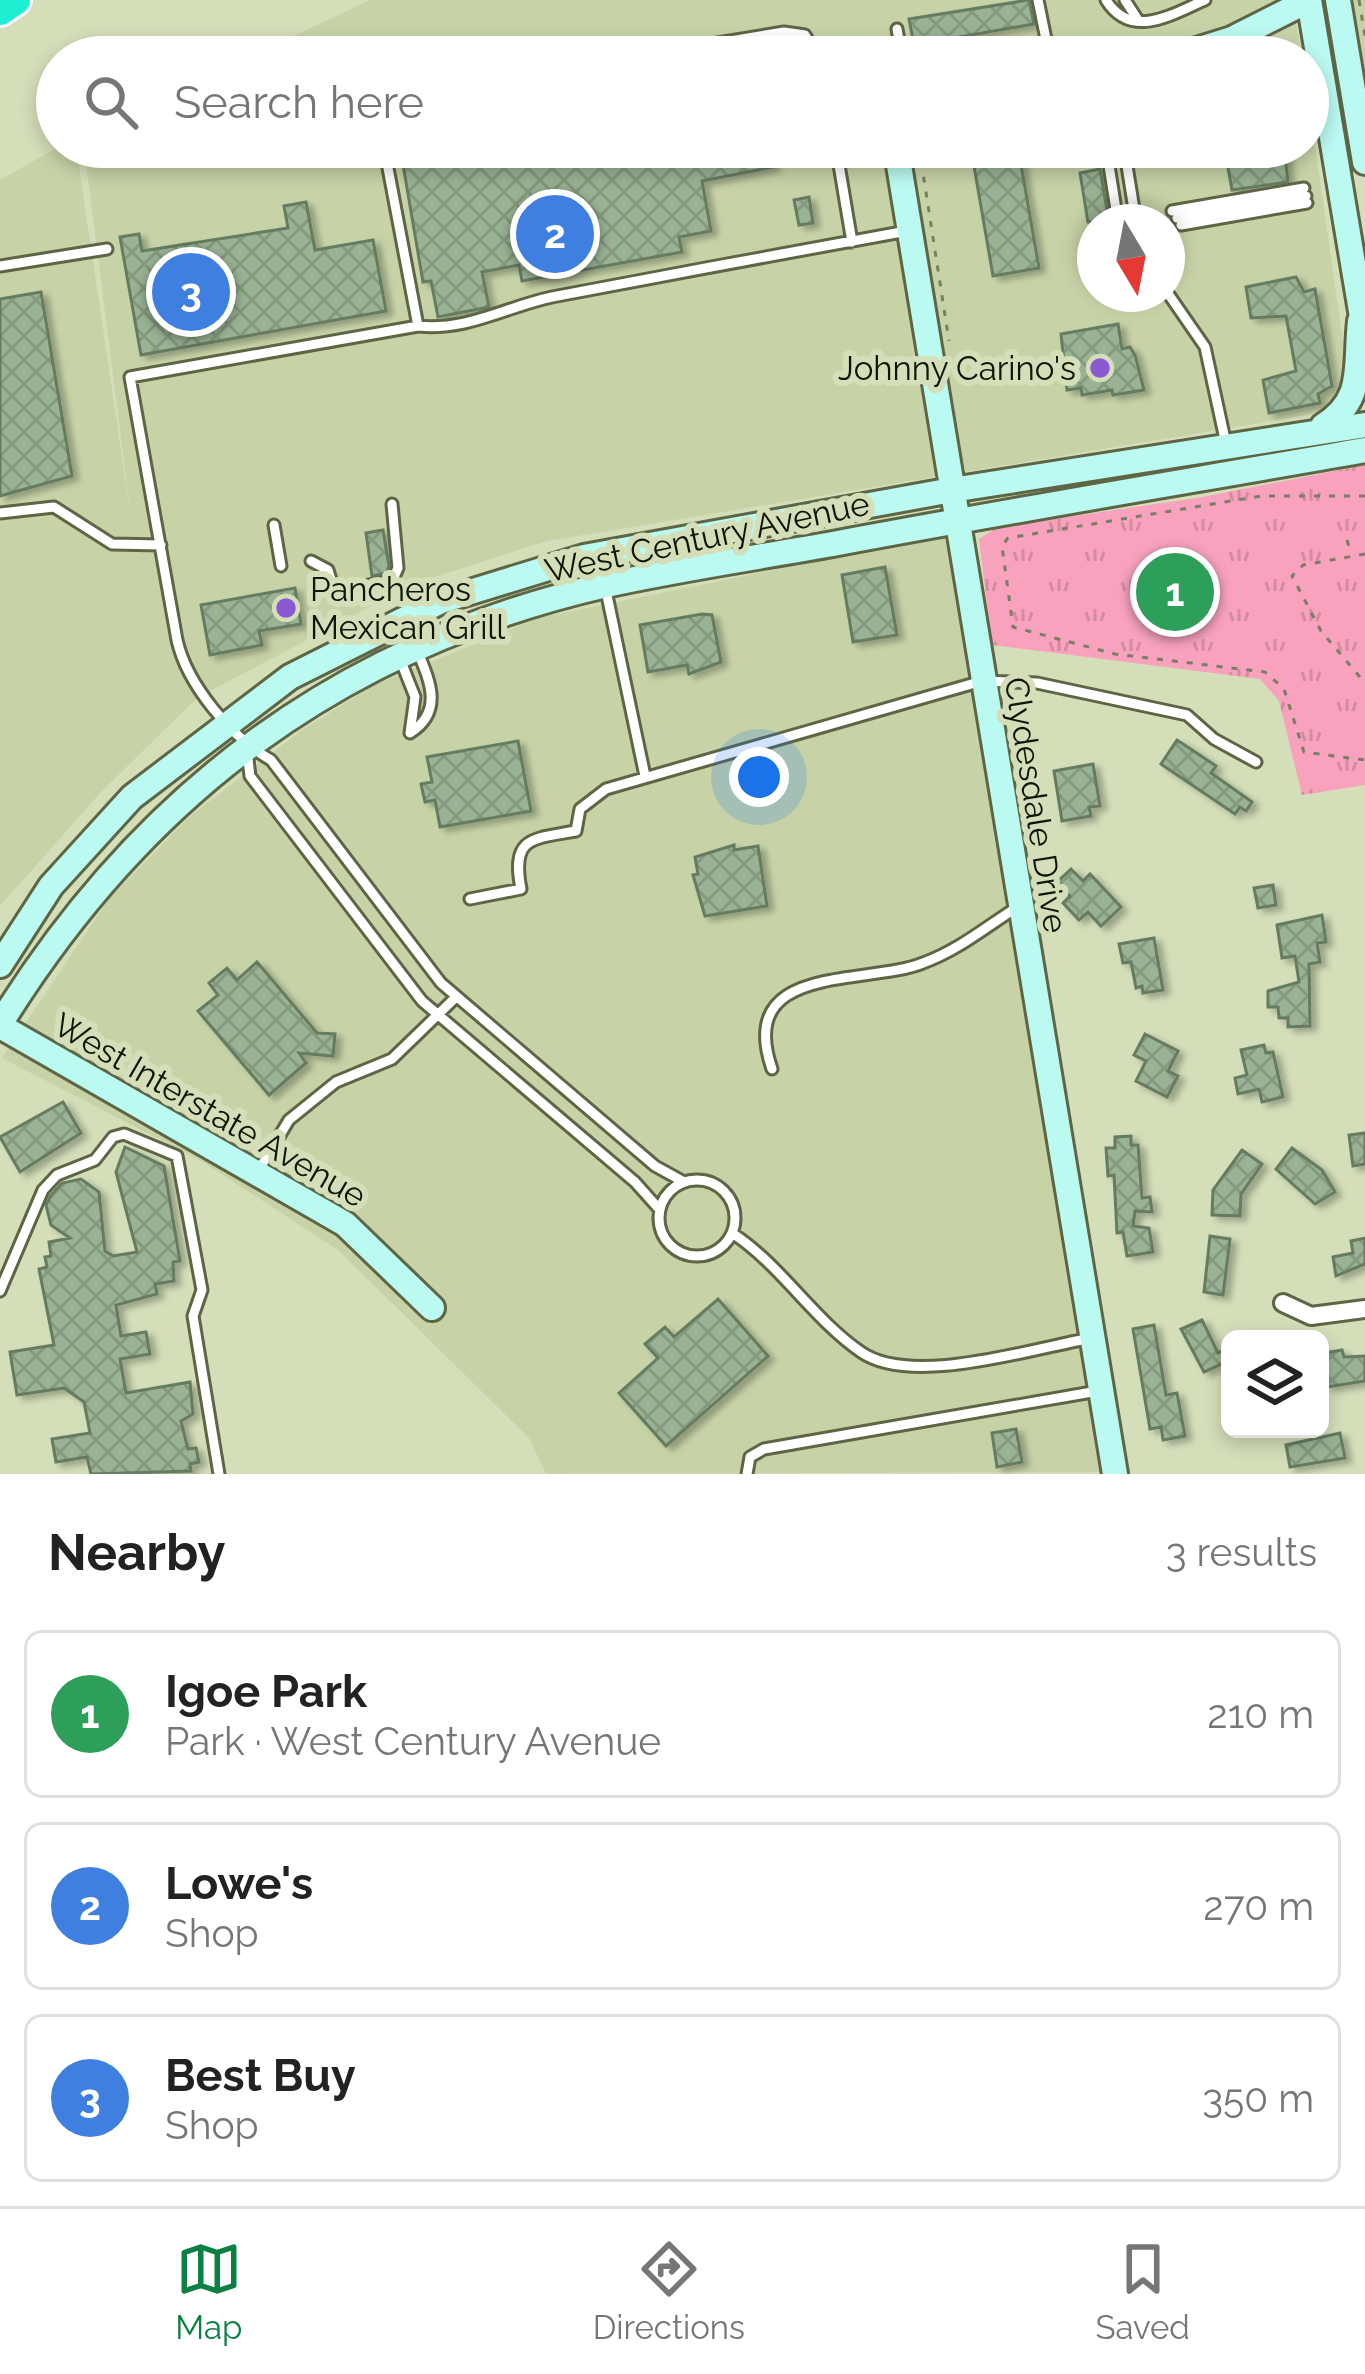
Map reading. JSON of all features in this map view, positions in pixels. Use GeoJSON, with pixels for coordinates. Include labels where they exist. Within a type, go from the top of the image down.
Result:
{"type":"FeatureCollection","features":[{"type":"Feature","properties":{"kind":"main road"},"geometry":{"type":"LineString","coordinates":[[1236,36],[1309,0],[1316,36]]}},
{"type":"Feature","properties":{"kind":"main road"},"geometry":{"type":"LineString","coordinates":[[1338,0],[1365,162]]}},
{"type":"Feature","properties":{"kind":"main road"},"geometry":{"type":"LineString","coordinates":[[1316,430],[1358,398],[1364,379],[1357,257],[1329,107]]}},
{"type":"Feature","properties":{"kind":"main road","name":"Clydesdale Drive"},"geometry":{"type":"LineString","coordinates":[[899,168],[1115,1474]]}},
{"type":"Feature","properties":{"kind":"main road","name":"West Century Avenue"},"geometry":{"type":"LineString","coordinates":[[0,964],[50,886],[132,796],[227,721],[353,641],[508,578],[584,557],[952,490],[1365,425]]}},
{"type":"Feature","properties":{"kind":"main road","name":"West Century Avenue"},"geometry":{"type":"LineString","coordinates":[[0,1025],[86,901],[216,769],[319,696],[407,650],[605,586],[1365,450]]}},
{"type":"Feature","properties":{"kind":"main road","name":"West Interstate Avenue"},"geometry":{"type":"LineString","coordinates":[[0,1025],[358,1234],[432,1308]]}},
{"type":"Feature","properties":{"kind":"street"},"geometry":{"type":"LineString","coordinates":[[1282,1304],[1311,1316],[1365,1309]]}},
{"type":"Feature","properties":{"kind":"lane"},"geometry":{"type":"LineString","coordinates":[[1038,0],[1045,36]]}},
{"type":"Feature","properties":{"kind":"lane"},"geometry":{"type":"LineString","coordinates":[[1106,0],[1120,16],[1142,23],[1205,0]]}},
{"type":"Feature","properties":{"kind":"lane"},"geometry":{"type":"LineString","coordinates":[[1125,0],[1142,23]]}},
{"type":"Feature","properties":{"kind":"lane"},"geometry":{"type":"LineString","coordinates":[[897,29],[898,36]]}},
{"type":"Feature","properties":{"kind":"lane"},"geometry":{"type":"LineString","coordinates":[[760,36],[784,32],[807,36]]}},
{"type":"Feature","properties":{"kind":"lane"},"geometry":{"type":"LineString","coordinates":[[388,168],[418,326]]}},
{"type":"Feature","properties":{"kind":"lane"},"geometry":{"type":"LineString","coordinates":[[840,168],[852,242]]}},
{"type":"Feature","properties":{"kind":"lane"},"geometry":{"type":"LineString","coordinates":[[1109,168],[1115,204]]}},
{"type":"Feature","properties":{"kind":"lane"},"geometry":{"type":"LineString","coordinates":[[1127,168],[1133,204]]}},
{"type":"Feature","properties":{"kind":"lane"},"geometry":{"type":"LineString","coordinates":[[1185,217],[1306,196]]}},
{"type":"Feature","properties":{"kind":"lane"},"geometry":{"type":"LineString","coordinates":[[684,1182],[664,1198],[662,1234],[680,1252],[704,1256],[732,1232],[734,1208],[720,1187],[684,1182],[655,1166],[455,998],[397,931],[271,760],[246,746],[184,662],[130,376],[418,326],[438,328],[488,320],[548,298],[909,231]]}},
{"type":"Feature","properties":{"kind":"lane"},"geometry":{"type":"LineString","coordinates":[[0,266],[107,249]]}},
{"type":"Feature","properties":{"kind":"lane"},"geometry":{"type":"LineString","coordinates":[[1181,312],[1205,347],[1226,444]]}},
{"type":"Feature","properties":{"kind":"lane"},"geometry":{"type":"LineString","coordinates":[[311,561],[328,570],[332,583],[342,590],[392,581],[398,568],[392,504]]}},
{"type":"Feature","properties":{"kind":"lane"},"geometry":{"type":"LineString","coordinates":[[0,513],[55,507],[112,544],[161,545]]}},
{"type":"Feature","properties":{"kind":"lane"},"geometry":{"type":"LineString","coordinates":[[274,525],[281,566]]}},
{"type":"Feature","properties":{"kind":"lane"},"geometry":{"type":"LineString","coordinates":[[605,586],[645,776]]}},
{"type":"Feature","properties":{"kind":"lane"},"geometry":{"type":"LineString","coordinates":[[407,650],[433,697],[430,714],[410,733],[415,697],[407,650]]}},
{"type":"Feature","properties":{"kind":"lane"},"geometry":{"type":"LineString","coordinates":[[470,899],[521,890],[517,860],[526,843],[576,831],[576,814],[592,797],[645,776],[982,681],[1037,682],[1187,715],[1202,731],[1256,762]]}},
{"type":"Feature","properties":{"kind":"lane"},"geometry":{"type":"LineString","coordinates":[[246,746],[250,776],[389,963],[437,1016],[635,1182],[660,1210]]}},
{"type":"Feature","properties":{"kind":"lane"},"geometry":{"type":"LineString","coordinates":[[772,1069],[763,1044],[770,1018],[786,995],[816,979],[919,966],[959,948],[1019,906]]}},
{"type":"Feature","properties":{"kind":"lane"},"geometry":{"type":"LineString","coordinates":[[256,1173],[282,1127],[300,1111],[336,1082],[392,1059],[455,998]]}},
{"type":"Feature","properties":{"kind":"lane"},"geometry":{"type":"LineString","coordinates":[[0,1291],[43,1190],[57,1175],[95,1160],[113,1137],[124,1134],[177,1156],[202,1290],[193,1316],[219,1474]]}},
{"type":"Feature","properties":{"kind":"lane"},"geometry":{"type":"LineString","coordinates":[[732,1232],[857,1349],[890,1365],[933,1366],[1093,1338]]}},
{"type":"Feature","properties":{"kind":"lane"},"geometry":{"type":"LineString","coordinates":[[747,1474],[750,1457],[764,1449],[1102,1391]]}},
{"type":"Feature","properties":{"kind":"path"},"geometry":{"type":"LineString","coordinates":[[1359,0],[1365,36]]}},
{"type":"Feature","properties":{"kind":"path"},"geometry":{"type":"LineString","coordinates":[[923,168],[949,344]]}},
{"type":"Feature","properties":{"kind":"path"},"geometry":{"type":"LineString","coordinates":[[1365,496],[1261,496],[1008,538],[1002,546],[1012,627],[1120,655],[1265,672],[1283,689],[1304,752],[1365,760]]}},
{"type":"Feature","properties":{"kind":"path"},"geometry":{"type":"LineString","coordinates":[[1347,540],[1352,556]]}},
{"type":"Feature","properties":{"kind":"path"},"geometry":{"type":"LineString","coordinates":[[1365,554],[1303,566],[1293,583],[1321,631],[1365,683]]}},
{"type":"Feature","properties":{"kind":"shaded area"},"geometry":{"type":"Polygon","coordinates":[[[370,0],[1292,0],[1298,36],[294,36],[370,0]]]}},
{"type":"Feature","properties":{"kind":"shaded area"},"geometry":{"type":"Polygon","coordinates":[[[1347,0],[1365,0],[1365,115],[1347,0]]]}},
{"type":"Feature","properties":{"kind":"shaded area"},"geometry":{"type":"Polygon","coordinates":[[[36,160],[36,168],[79,168],[131,517],[87,168],[1318,168],[1347,370],[1331,401],[1309,415],[547,541],[413,584],[197,698],[101,792],[0,906],[0,180],[36,160]]]}},
{"type":"Feature","properties":{"kind":"shaded area"},"geometry":{"type":"Polygon","coordinates":[[[951,534],[1106,1472],[546,1474],[529,1438],[338,1250],[203,1162],[2,1058],[109,899],[189,817],[299,732],[374,685],[538,618],[951,534]]]}},
{"type":"Feature","properties":{"kind":"green space"},"geometry":{"type":"Polygon","coordinates":[[[1365,465],[1365,785],[1302,795],[1279,701],[1260,679],[992,645],[979,539],[998,527],[1197,498],[1365,465]]]}},
{"type":"Feature","properties":{"kind":"building"},"geometry":{"type":"Polygon","coordinates":[[[1029,0],[1034,24],[965,36],[912,36],[909,19],[1029,0]]]}},
{"type":"Feature","properties":{"kind":"building"},"geometry":{"type":"Polygon","coordinates":[[[404,168],[768,168],[702,181],[711,231],[679,237],[682,252],[522,281],[519,265],[482,272],[489,307],[438,317],[431,281],[423,282],[404,168]]]}},
{"type":"Feature","properties":{"kind":"building"},"geometry":{"type":"Polygon","coordinates":[[[974,168],[1022,168],[1039,268],[993,276],[974,168]]]}},
{"type":"Feature","properties":{"kind":"building"},"geometry":{"type":"Polygon","coordinates":[[[1228,168],[1286,168],[1288,182],[1232,190],[1228,168]]]}},
{"type":"Feature","properties":{"kind":"building"},"geometry":{"type":"Polygon","coordinates":[[[1100,169],[1106,204],[1085,204],[1080,173],[1100,169]]]}},
{"type":"Feature","properties":{"kind":"building"},"geometry":{"type":"Polygon","coordinates":[[[809,197],[813,223],[799,225],[794,200],[809,197]]]}},
{"type":"Feature","properties":{"kind":"building"},"geometry":{"type":"Polygon","coordinates":[[[306,202],[315,250],[373,240],[386,311],[141,355],[120,237],[139,234],[142,251],[288,228],[284,206],[306,202]]]}},
{"type":"Feature","properties":{"kind":"building"},"geometry":{"type":"Polygon","coordinates":[[[1296,277],[1304,292],[1315,289],[1332,386],[1318,394],[1320,403],[1269,413],[1263,380],[1296,371],[1286,316],[1251,318],[1246,287],[1296,277]]]}},
{"type":"Feature","properties":{"kind":"building"},"geometry":{"type":"Polygon","coordinates":[[[41,292],[72,476],[0,496],[0,299],[41,292]]]}},
{"type":"Feature","properties":{"kind":"building","name":"Johnny Carino's"},"geometry":{"type":"Polygon","coordinates":[[[1118,324],[1122,349],[1130,347],[1135,355],[1144,390],[1082,395],[1081,388],[1067,390],[1061,334],[1118,324]]]}},
{"type":"Feature","properties":{"kind":"building"},"geometry":{"type":"Polygon","coordinates":[[[383,530],[389,566],[386,573],[372,576],[366,533],[383,530]]]}},
{"type":"Feature","properties":{"kind":"building"},"geometry":{"type":"Polygon","coordinates":[[[885,567],[897,635],[853,642],[842,575],[885,567]]]}},
{"type":"Feature","properties":{"kind":"building"},"geometry":{"type":"Polygon","coordinates":[[[295,588],[301,624],[259,631],[262,645],[210,655],[201,605],[295,588]]]}},
{"type":"Feature","properties":{"kind":"building"},"geometry":{"type":"Polygon","coordinates":[[[712,615],[721,662],[689,674],[687,665],[648,672],[640,625],[712,615]]]}},
{"type":"Feature","properties":{"kind":"building"},"geometry":{"type":"Polygon","coordinates":[[[1177,740],[1216,766],[1211,773],[1252,802],[1246,811],[1240,807],[1235,814],[1161,764],[1177,740]]]}},
{"type":"Feature","properties":{"kind":"building"},"geometry":{"type":"Polygon","coordinates":[[[518,741],[531,811],[440,827],[435,800],[425,802],[421,784],[432,782],[427,757],[518,741]]]}},
{"type":"Feature","properties":{"kind":"building"},"geometry":{"type":"Polygon","coordinates":[[[1093,764],[1100,806],[1089,807],[1091,816],[1062,821],[1054,771],[1093,764]]]}},
{"type":"Feature","properties":{"kind":"building"},"geometry":{"type":"Polygon","coordinates":[[[734,845],[734,850],[758,846],[767,906],[705,916],[693,875],[698,874],[695,857],[734,845]]]}},
{"type":"Feature","properties":{"kind":"building"},"geometry":{"type":"Polygon","coordinates":[[[1071,869],[1083,881],[1090,874],[1121,907],[1101,926],[1088,912],[1079,920],[1063,903],[1070,896],[1057,882],[1071,869]]]}},
{"type":"Feature","properties":{"kind":"building"},"geometry":{"type":"Polygon","coordinates":[[[1273,885],[1276,905],[1258,908],[1254,888],[1273,885]]]}},
{"type":"Feature","properties":{"kind":"building"},"geometry":{"type":"Polygon","coordinates":[[[1322,915],[1326,942],[1317,943],[1320,962],[1309,964],[1310,1026],[1288,1027],[1288,1018],[1279,1018],[1278,1007],[1268,1007],[1268,991],[1299,982],[1295,956],[1282,958],[1277,925],[1322,915]]]}},
{"type":"Feature","properties":{"kind":"building"},"geometry":{"type":"Polygon","coordinates":[[[1154,938],[1163,990],[1143,993],[1142,986],[1136,988],[1131,962],[1123,963],[1119,944],[1154,938]]]}},
{"type":"Feature","properties":{"kind":"building"},"geometry":{"type":"Polygon","coordinates":[[[257,962],[317,1033],[335,1034],[333,1056],[299,1053],[306,1063],[269,1095],[198,1011],[218,995],[209,983],[227,968],[237,980],[257,962]]]}},
{"type":"Feature","properties":{"kind":"building"},"geometry":{"type":"Polygon","coordinates":[[[1145,1034],[1178,1051],[1168,1071],[1178,1076],[1167,1097],[1136,1081],[1146,1061],[1134,1055],[1145,1034]]]}},
{"type":"Feature","properties":{"kind":"building"},"geometry":{"type":"Polygon","coordinates":[[[1264,1045],[1266,1053],[1273,1052],[1283,1097],[1262,1102],[1259,1089],[1238,1094],[1235,1078],[1247,1075],[1241,1050],[1264,1045]]]}},
{"type":"Feature","properties":{"kind":"building"},"geometry":{"type":"Polygon","coordinates":[[[63,1102],[81,1133],[20,1172],[0,1137],[63,1102]]]}},
{"type":"Feature","properties":{"kind":"building"},"geometry":{"type":"Polygon","coordinates":[[[1365,1133],[1365,1164],[1353,1166],[1349,1135],[1365,1133]]]}},
{"type":"Feature","properties":{"kind":"building"},"geometry":{"type":"Polygon","coordinates":[[[1131,1136],[1131,1145],[1138,1145],[1142,1198],[1150,1197],[1152,1212],[1135,1211],[1133,1226],[1149,1228],[1153,1252],[1127,1256],[1123,1232],[1117,1233],[1114,1175],[1108,1176],[1106,1148],[1115,1148],[1115,1137],[1131,1136]]]}},
{"type":"Feature","properties":{"kind":"building"},"geometry":{"type":"Polygon","coordinates":[[[125,1147],[164,1166],[180,1261],[173,1262],[174,1281],[155,1284],[157,1294],[116,1305],[121,1336],[146,1332],[150,1354],[120,1359],[126,1393],[190,1382],[193,1414],[181,1421],[188,1449],[196,1448],[199,1462],[190,1464],[191,1471],[91,1474],[87,1457],[56,1462],[52,1439],[90,1433],[84,1402],[64,1388],[17,1395],[10,1352],[54,1345],[39,1269],[47,1267],[49,1242],[70,1238],[51,1225],[46,1205],[51,1195],[62,1183],[81,1179],[99,1192],[105,1251],[113,1256],[137,1252],[116,1172],[125,1147]]]}},
{"type":"Feature","properties":{"kind":"building"},"geometry":{"type":"Polygon","coordinates":[[[1292,1148],[1322,1170],[1335,1192],[1315,1204],[1276,1169],[1292,1148]]]}},
{"type":"Feature","properties":{"kind":"building"},"geometry":{"type":"Polygon","coordinates":[[[1242,1150],[1262,1164],[1241,1194],[1240,1216],[1212,1215],[1213,1190],[1242,1150]]]}},
{"type":"Feature","properties":{"kind":"building"},"geometry":{"type":"Polygon","coordinates":[[[1210,1236],[1230,1239],[1223,1295],[1204,1292],[1210,1236]]]}},
{"type":"Feature","properties":{"kind":"building"},"geometry":{"type":"Polygon","coordinates":[[[1365,1238],[1365,1264],[1336,1276],[1333,1257],[1353,1253],[1351,1241],[1365,1238]]]}},
{"type":"Feature","properties":{"kind":"building"},"geometry":{"type":"Polygon","coordinates":[[[718,1299],[768,1356],[666,1446],[619,1393],[658,1358],[645,1344],[665,1327],[674,1337],[718,1299]]]}},
{"type":"Feature","properties":{"kind":"building"},"geometry":{"type":"Polygon","coordinates":[[[1202,1320],[1221,1352],[1221,1364],[1204,1372],[1181,1329],[1202,1320]]]}},
{"type":"Feature","properties":{"kind":"building"},"geometry":{"type":"Polygon","coordinates":[[[1154,1325],[1166,1395],[1177,1393],[1185,1436],[1163,1440],[1161,1427],[1150,1429],[1133,1329],[1154,1325]]]}},
{"type":"Feature","properties":{"kind":"building"},"geometry":{"type":"Polygon","coordinates":[[[1329,1352],[1365,1356],[1365,1381],[1329,1387],[1329,1352]]]}},
{"type":"Feature","properties":{"kind":"building"},"geometry":{"type":"Polygon","coordinates":[[[1016,1429],[1022,1462],[997,1467],[992,1433],[1016,1429]]]}},
{"type":"Feature","properties":{"kind":"building"},"geometry":{"type":"Polygon","coordinates":[[[1340,1433],[1345,1458],[1290,1467],[1286,1445],[1340,1433]]]}},
{"type":"Feature","properties":{"kind":"place","name":"Lowe's"},"geometry":{"type":"Point","coordinates":[555,234]}},
{"type":"Feature","properties":{"kind":"place","name":"Best Buy"},"geometry":{"type":"Point","coordinates":[191,292]}},
{"type":"Feature","properties":{"kind":"place","name":"Johnny Carino's"},"geometry":{"type":"Point","coordinates":[1100,368]}},
{"type":"Feature","properties":{"kind":"place","name":"Igoe Park"},"geometry":{"type":"Point","coordinates":[1175,592]}},
{"type":"Feature","properties":{"kind":"place","name":"Pancheros Mexican Grill"},"geometry":{"type":"Point","coordinates":[286,608]}}]}
